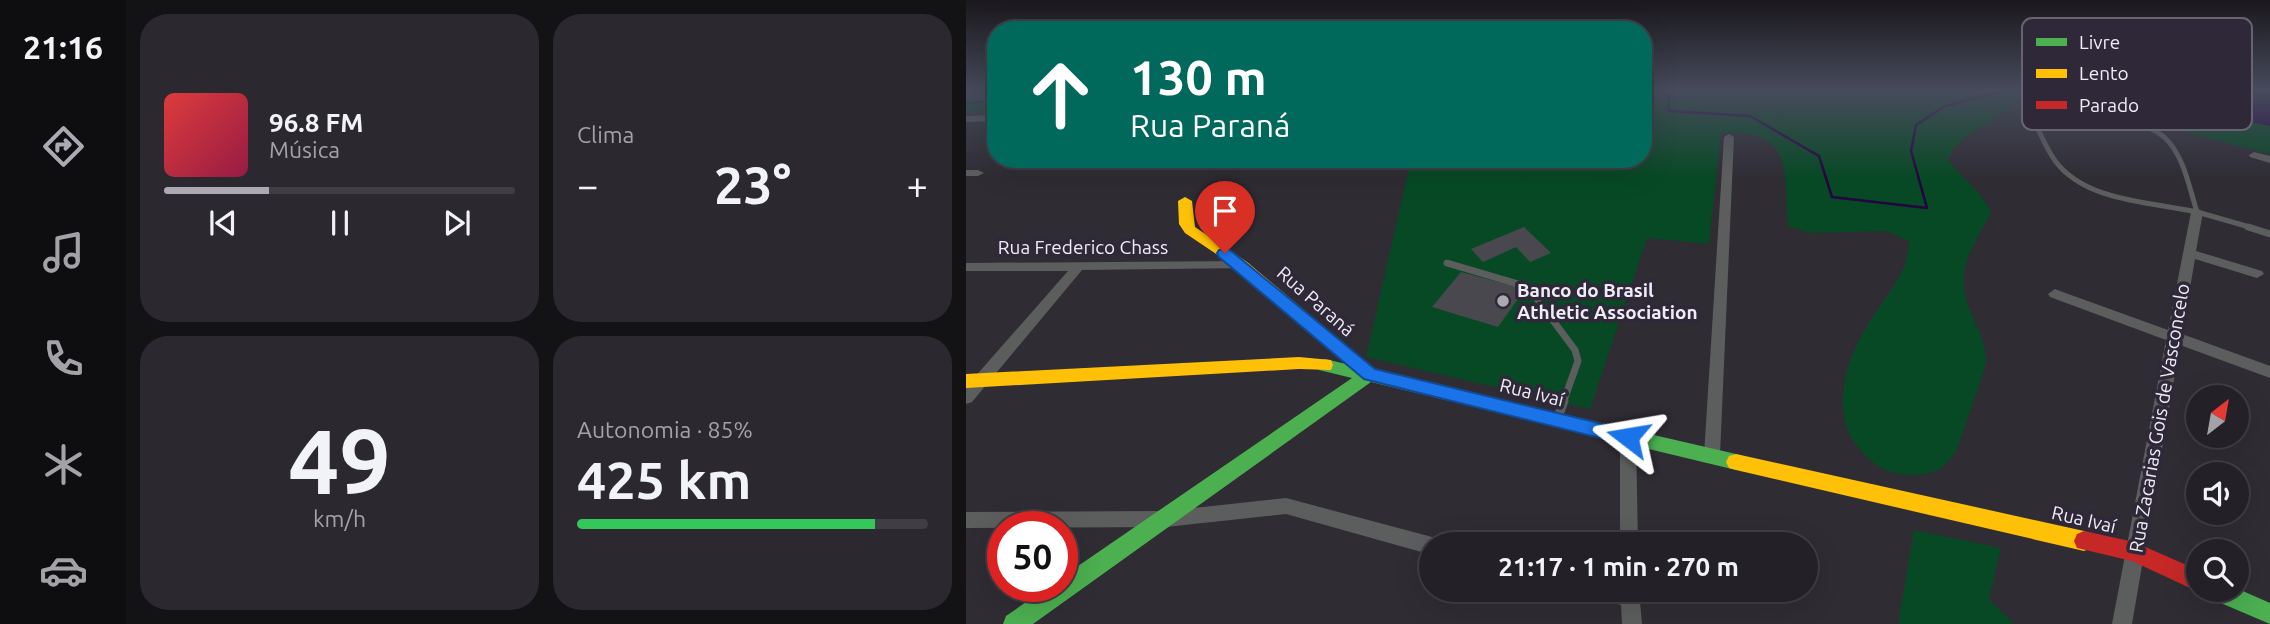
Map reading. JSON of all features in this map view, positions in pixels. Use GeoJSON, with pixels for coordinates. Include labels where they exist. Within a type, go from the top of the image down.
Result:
{"type":"FeatureCollection","features":[{"type":"Feature","properties":{"kind":"main road","name":"Rua Paraná"},"geometry":{"type":"LineString","coordinates":[[1185,201],[1186,224],[1190,230],[1242,265],[1370,374]]}},
{"type":"Feature","properties":{"kind":"main road","name":"Rua Ivaí"},"geometry":{"type":"LineString","coordinates":[[973,381],[1299,363],[1326,365],[2134,552],[2186,576]]}},
{"type":"Feature","properties":{"kind":"main road"},"geometry":{"type":"LineString","coordinates":[[1014,624],[1370,374]]}},
{"type":"Feature","properties":{"kind":"main road"},"geometry":{"type":"LineString","coordinates":[[2244,602],[2270,614]]}},
{"type":"Feature","properties":{"kind":"street"},"geometry":{"type":"LineString","coordinates":[[1712,455],[1729,137]]}},
{"type":"Feature","properties":{"kind":"street"},"geometry":{"type":"LineString","coordinates":[[2254,155],[2270,160]]}},
{"type":"Feature","properties":{"kind":"street","name":"Rua Zacarias Gois de Vasconcelo"},"geometry":{"type":"LineString","coordinates":[[2122,624],[2172,337],[2197,212]]}},
{"type":"Feature","properties":{"kind":"street"},"geometry":{"type":"LineString","coordinates":[[2189,253],[2258,274]]}},
{"type":"Feature","properties":{"kind":"street","name":"Rua Frederico Chass"},"geometry":{"type":"LineString","coordinates":[[966,267],[1242,265]]}},
{"type":"Feature","properties":{"kind":"street"},"geometry":{"type":"LineString","coordinates":[[966,398],[973,381],[1078,267]]}},
{"type":"Feature","properties":{"kind":"street"},"geometry":{"type":"LineString","coordinates":[[2055,294],[2270,372]]}},
{"type":"Feature","properties":{"kind":"street"},"geometry":{"type":"LineString","coordinates":[[1628,437],[1629,532]]}},
{"type":"Feature","properties":{"kind":"street"},"geometry":{"type":"LineString","coordinates":[[966,520],[1166,519],[1286,506],[1419,542]]}},
{"type":"Feature","properties":{"kind":"street"},"geometry":{"type":"LineString","coordinates":[[1630,602],[1632,624]]}},
{"type":"Feature","properties":{"kind":"lane"},"geometry":{"type":"LineString","coordinates":[[2039,130],[2050,154],[2063,170],[2105,191],[2197,212],[2270,233]]}},
{"type":"Feature","properties":{"kind":"lane"},"geometry":{"type":"LineString","coordinates":[[2154,130],[2162,134],[2183,167],[2197,212]]}},
{"type":"Feature","properties":{"kind":"lane"},"geometry":{"type":"LineString","coordinates":[[1447,263],[1528,287],[1575,350],[1578,361],[1556,420]]}},
{"type":"Feature","properties":{"kind":"green space"},"geometry":{"type":"Polygon","coordinates":[[[1652,119],[1995,119],[1963,139],[1948,159],[1991,212],[1971,250],[1964,275],[1966,298],[1982,340],[1986,361],[1956,451],[1943,467],[1936,471],[1915,475],[1897,474],[1873,463],[1849,433],[1844,413],[1843,392],[1852,356],[1863,333],[1903,270],[1909,241],[1886,231],[1811,233],[1788,226],[1786,187],[1780,157],[1773,146],[1762,138],[1745,134],[1721,133],[1709,244],[1647,238],[1590,409],[1366,357],[1409,168],[1652,168],[1652,119]]]}},
{"type":"Feature","properties":{"kind":"green space"},"geometry":{"type":"Polygon","coordinates":[[[2252,119],[2269,119],[2270,154],[2178,130],[2252,130],[2252,119]]]}},
{"type":"Feature","properties":{"kind":"green space"},"geometry":{"type":"Polygon","coordinates":[[[1914,530],[2001,548],[1989,599],[2014,624],[1898,624],[1914,530]]]}},
{"type":"Feature","properties":{"kind":"shaded area"},"geometry":{"type":"Polygon","coordinates":[[[2252,119],[2270,119],[2270,126],[2252,122],[2252,119]]]}},
{"type":"Feature","properties":{"kind":"building"},"geometry":{"type":"Polygon","coordinates":[[[1524,227],[1551,253],[1530,262],[1516,247],[1483,262],[1471,249],[1524,227]]]}},
{"type":"Feature","properties":{"kind":"building"},"geometry":{"type":"Polygon","coordinates":[[[1461,272],[1525,289],[1498,327],[1432,307],[1461,272]]]}},
{"type":"Feature","properties":{"kind":"waterway"},"geometry":{"type":"LineString","coordinates":[[1755,119],[1819,156],[1832,197],[1927,208],[1911,151],[1916,125],[1925,119]]}},
{"type":"Feature","properties":{"kind":"traffic: fast"},"geometry":{"type":"LineString","coordinates":[[1014,624],[1370,374],[1279,297]]}},
{"type":"Feature","properties":{"kind":"traffic: fast"},"geometry":{"type":"LineString","coordinates":[[1325,365],[1736,462]]}},
{"type":"Feature","properties":{"kind":"traffic: fast"},"geometry":{"type":"LineString","coordinates":[[2244,602],[2270,614]]}},
{"type":"Feature","properties":{"kind":"traffic: slow"},"geometry":{"type":"LineString","coordinates":[[1185,201],[1186,224],[1190,230],[1242,265],[1279,297]]}},
{"type":"Feature","properties":{"kind":"traffic: slow"},"geometry":{"type":"LineString","coordinates":[[966,381],[1299,363],[1325,365]]}},
{"type":"Feature","properties":{"kind":"traffic: slow"},"geometry":{"type":"LineString","coordinates":[[1736,462],[2084,541]]}},
{"type":"Feature","properties":{"kind":"traffic: jam"},"geometry":{"type":"LineString","coordinates":[[2084,541],[2134,552],[2186,576]]}},
{"type":"Feature","properties":{"kind":"place","name":"Banco do Brasil Athletic Association"},"geometry":{"type":"Point","coordinates":[1503,301]}},
{"type":"Feature","properties":{"kind":"route"},"geometry":{"type":"LineString","coordinates":[[1225,253],[1370,374],[1628,437]]}}]}
